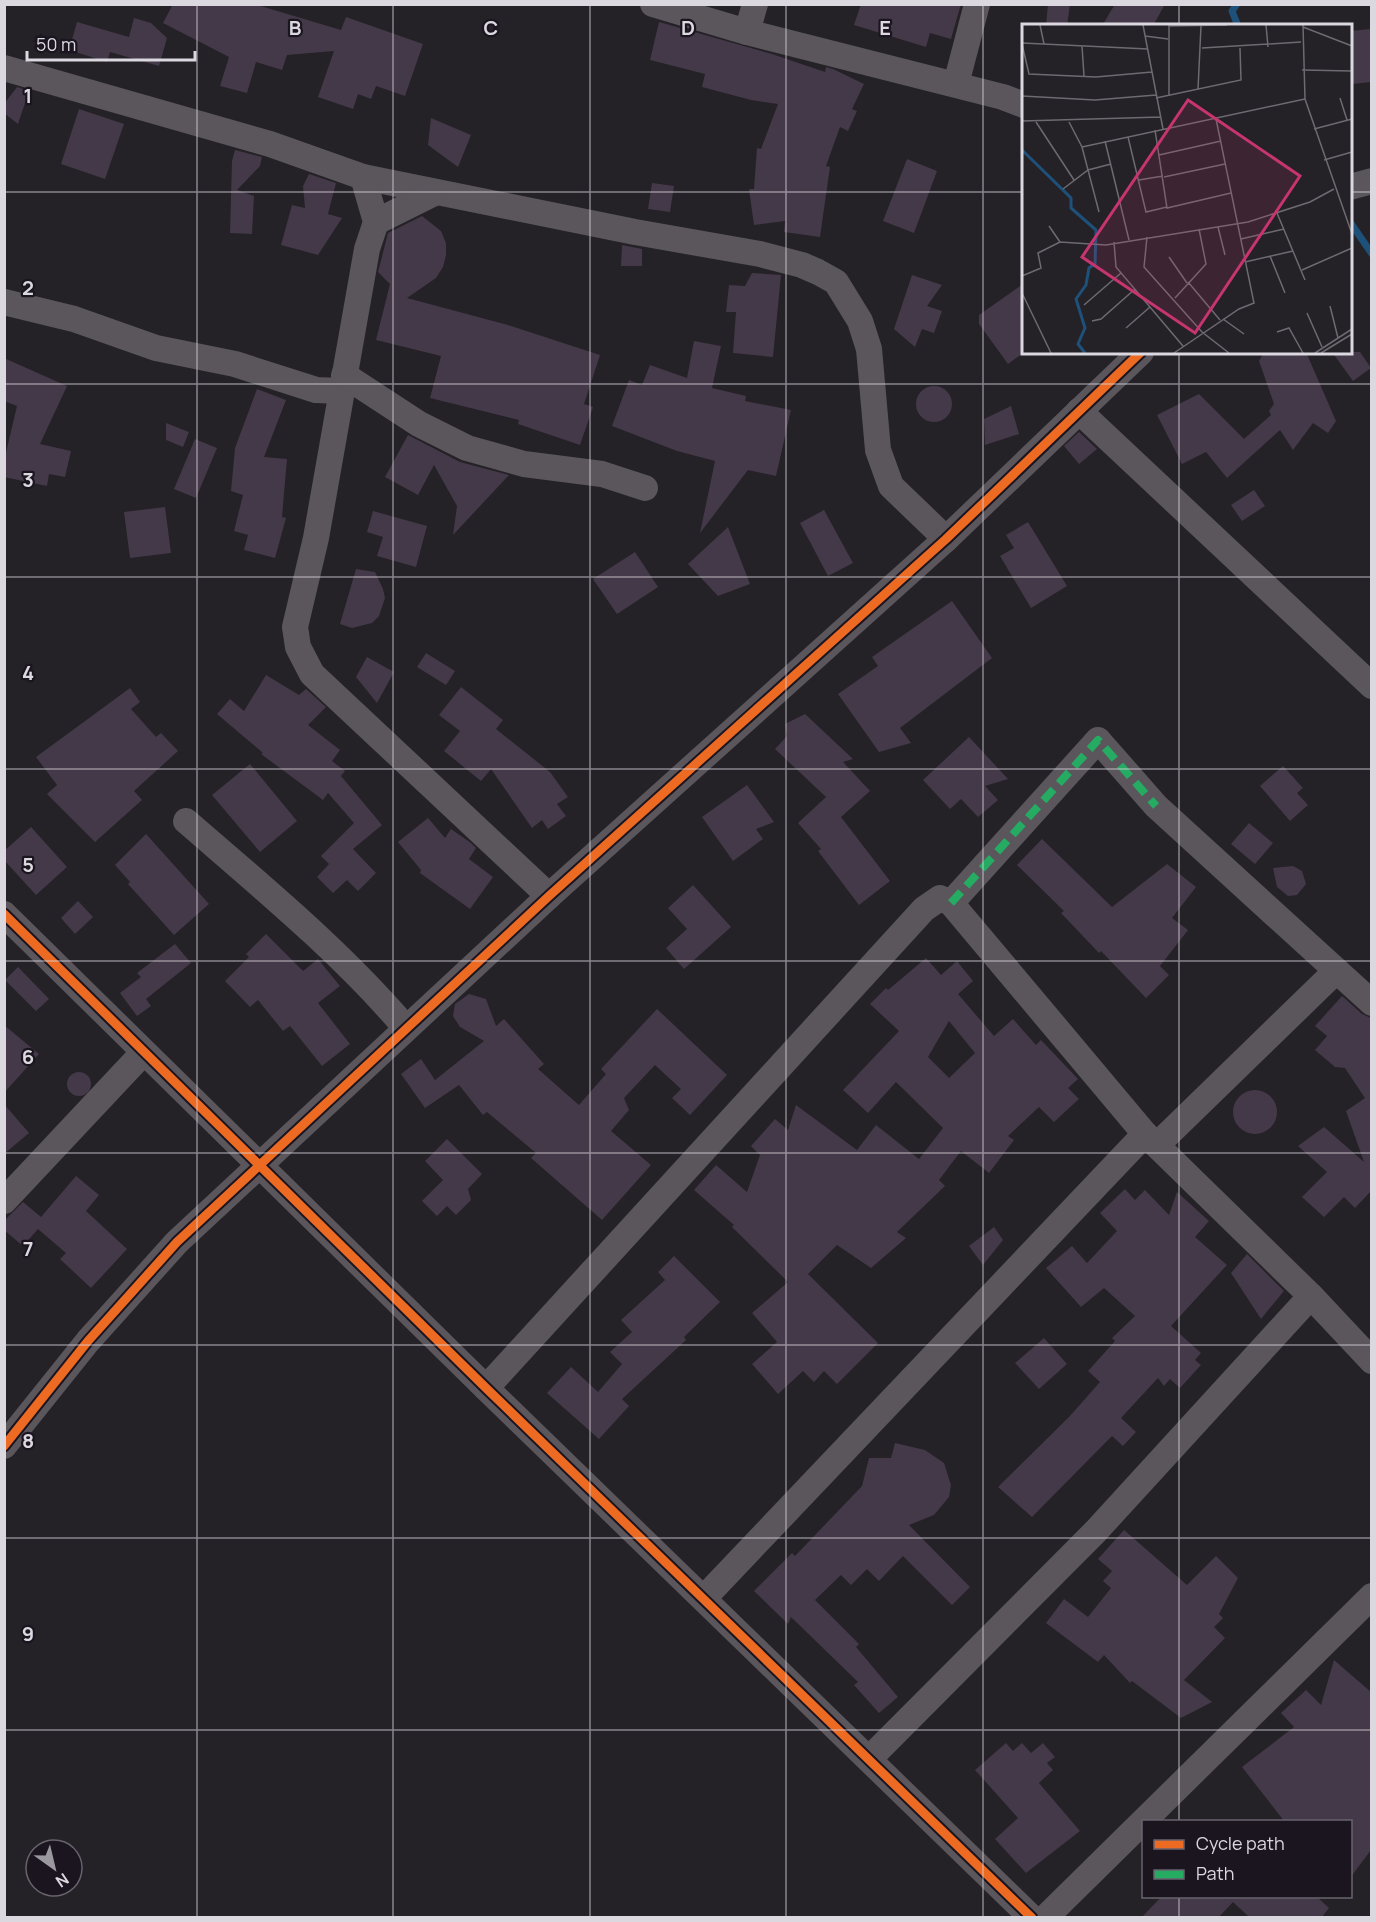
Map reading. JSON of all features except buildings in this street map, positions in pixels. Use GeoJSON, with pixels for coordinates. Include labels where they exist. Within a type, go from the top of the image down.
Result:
{"type":"FeatureCollection","features":[{"type":"Feature","properties":{"kind":"street"},"geometry":{"type":"LineString","coordinates":[[653,4],[747,32],[956,84],[1022,105]]}},
{"type":"Feature","properties":{"kind":"street"},"geometry":{"type":"LineString","coordinates":[[747,32],[755,4]]}},
{"type":"Feature","properties":{"kind":"street"},"geometry":{"type":"LineString","coordinates":[[956,84],[977,4]]}},
{"type":"Feature","properties":{"kind":"street"},"geometry":{"type":"LineString","coordinates":[[4,68],[270,144],[363,177],[434,193],[760,254],[802,265],[836,282],[860,321],[869,349],[878,450],[891,486],[946,540]]}},
{"type":"Feature","properties":{"kind":"street"},"geometry":{"type":"LineString","coordinates":[[363,177],[376,222],[367,249],[316,538],[296,613],[295,627],[298,647],[312,674],[549,896]]}},
{"type":"Feature","properties":{"kind":"street"},"geometry":{"type":"LineString","coordinates":[[1352,186],[1371,181]]}},
{"type":"Feature","properties":{"kind":"street"},"geometry":{"type":"LineString","coordinates":[[376,222],[434,193]]}},
{"type":"Feature","properties":{"kind":"street"},"geometry":{"type":"LineString","coordinates":[[4,302],[74,320],[156,348],[235,364],[316,390],[343,383],[467,448],[524,465],[602,474],[645,488]]}},
{"type":"Feature","properties":{"kind":"street"},"geometry":{"type":"LineString","coordinates":[[4,1446],[88,1341],[157,1264],[405,1027],[946,540],[1139,354]]}},
{"type":"Feature","properties":{"kind":"street"},"geometry":{"type":"LineString","coordinates":[[1079,411],[1371,686]]}},
{"type":"Feature","properties":{"kind":"street"},"geometry":{"type":"LineString","coordinates":[[951,903],[1098,740],[1156,806],[1371,1003]]}},
{"type":"Feature","properties":{"kind":"street"},"geometry":{"type":"LineString","coordinates":[[186,821],[368,984],[405,1027]]}},
{"type":"Feature","properties":{"kind":"street"},"geometry":{"type":"LineString","coordinates":[[486,1388],[924,909],[940,898],[951,903],[1152,1139],[1311,1296],[1371,1361]]}},
{"type":"Feature","properties":{"kind":"street"},"geometry":{"type":"LineString","coordinates":[[4,914],[486,1388],[1032,1917]]}},
{"type":"Feature","properties":{"kind":"street"},"geometry":{"type":"LineString","coordinates":[[704,1598],[1152,1139],[1336,971]]}},
{"type":"Feature","properties":{"kind":"street"},"geometry":{"type":"LineString","coordinates":[[4,1201],[143,1053]]}},
{"type":"Feature","properties":{"kind":"street"},"geometry":{"type":"LineString","coordinates":[[869,1759],[1096,1531],[1311,1296]]}},
{"type":"Feature","properties":{"kind":"street"},"geometry":{"type":"LineString","coordinates":[[1144,1820],[1371,1596]]}},
{"type":"Feature","properties":{"kind":"street"},"geometry":{"type":"LineString","coordinates":[[1046,1917],[1142,1822]]}},
{"type":"Feature","properties":{"kind":"waterway"},"geometry":{"type":"LineString","coordinates":[[1237,4],[1232,11],[1237,24]]}},
{"type":"Feature","properties":{"kind":"waterway"},"geometry":{"type":"LineString","coordinates":[[1352,225],[1372,254]]}},
{"type":"Feature","properties":{"kind":"marked path"},"geometry":{"type":"LineString","coordinates":[[951,903],[1098,740],[1156,806]]}},
{"type":"Feature","properties":{"kind":"cycle path"},"geometry":{"type":"LineString","coordinates":[[4,1446],[88,1341],[177,1242],[549,896],[946,539],[1139,354]]}},
{"type":"Feature","properties":{"kind":"cycle path"},"geometry":{"type":"LineString","coordinates":[[4,914],[486,1388],[1032,1918]]}}]}
